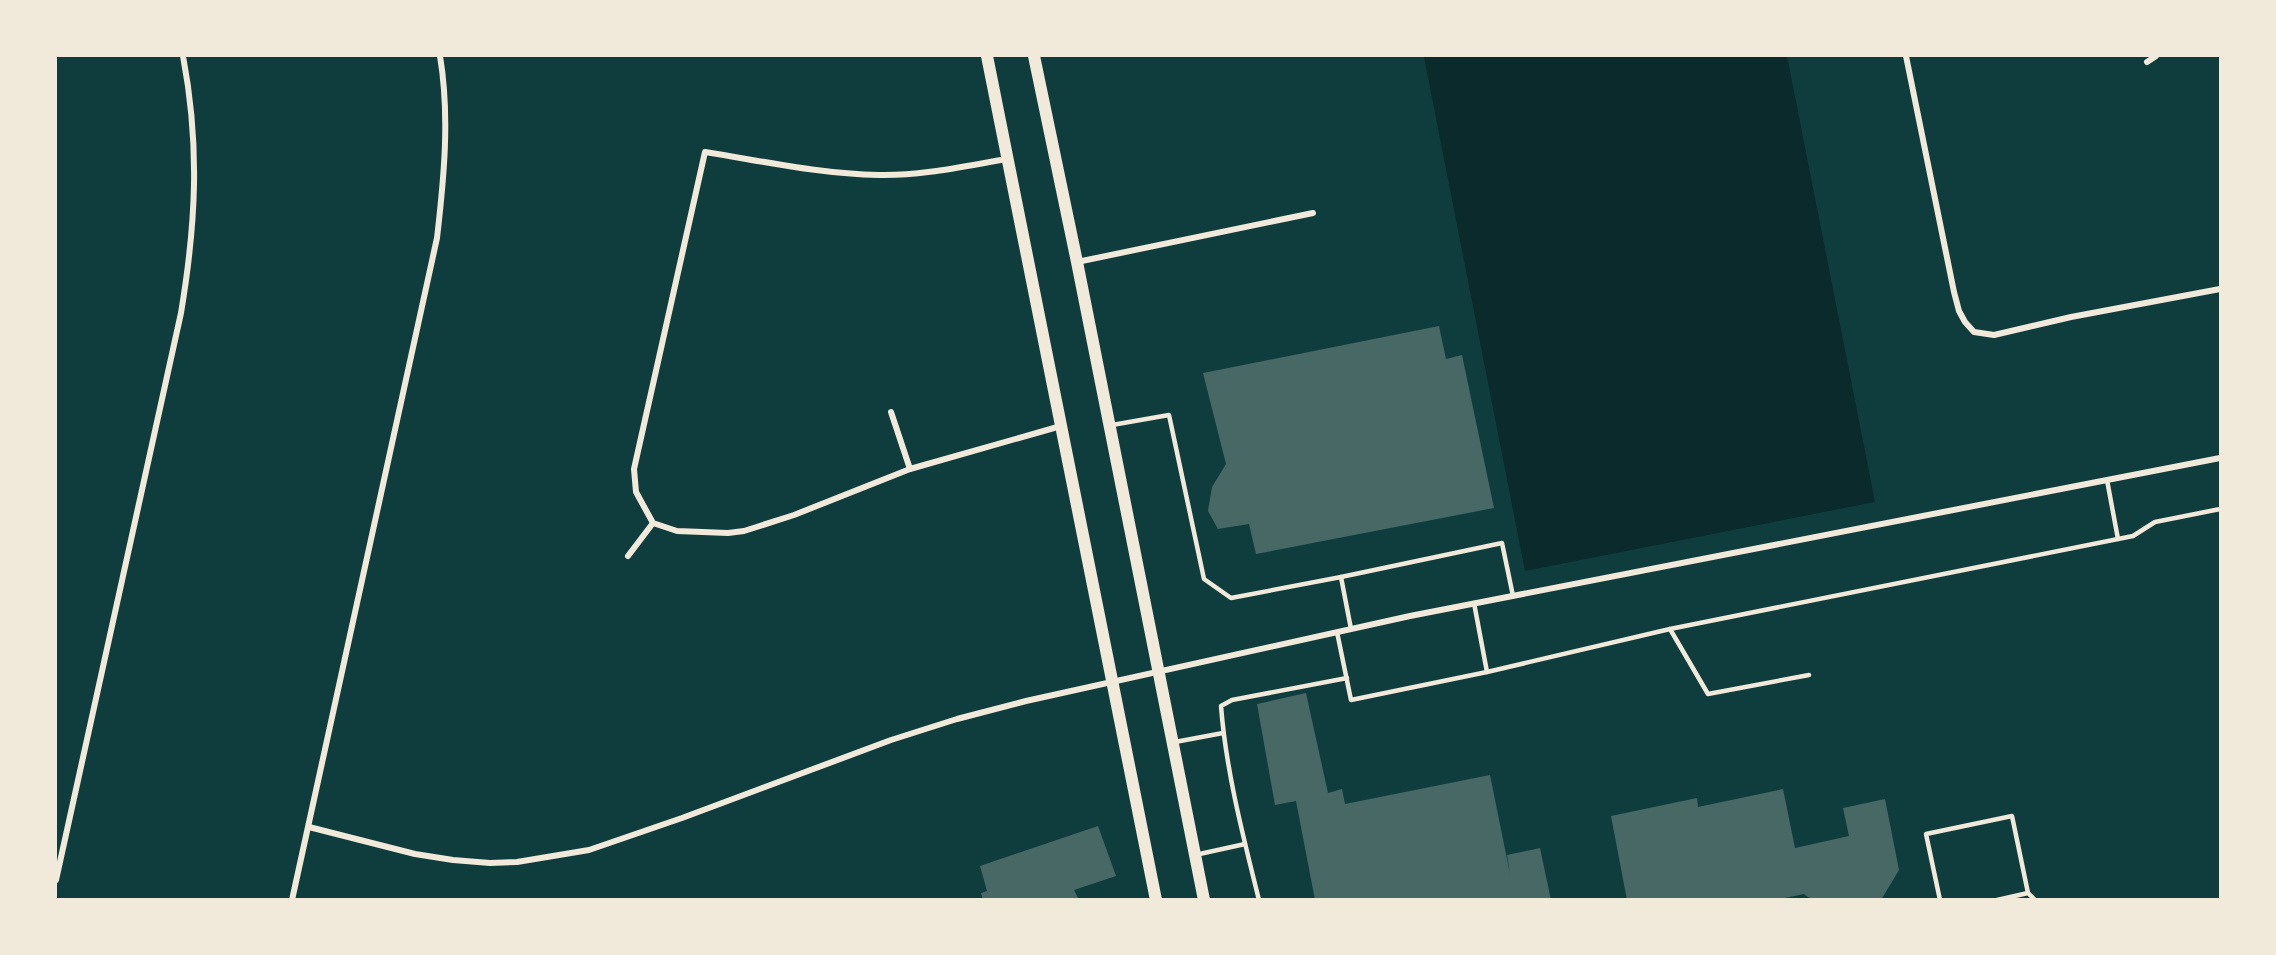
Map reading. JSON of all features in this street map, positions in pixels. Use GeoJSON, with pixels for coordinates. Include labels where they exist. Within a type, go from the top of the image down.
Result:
{"type":"FeatureCollection","features":[{"type":"Feature","properties":{"kind":"main road"},"geometry":{"type":"LineString","coordinates":[[987,56],[1156,900]]}},
{"type":"Feature","properties":{"kind":"main road"},"geometry":{"type":"LineString","coordinates":[[1034,56],[1204,900]]}},
{"type":"Feature","properties":{"kind":"street"},"geometry":{"type":"LineString","coordinates":[[56,880],[181,313],[191,252],[195,159],[190,94],[183,56]]}},
{"type":"Feature","properties":{"kind":"street"},"geometry":{"type":"LineString","coordinates":[[292,900],[437,238],[444,180],[445,124],[440,56]]}},
{"type":"Feature","properties":{"kind":"street"},"geometry":{"type":"LineString","coordinates":[[1906,56],[1956,302],[1965,322],[1974,332],[1994,335],[2071,317],[2220,289]]}},
{"type":"Feature","properties":{"kind":"street"},"geometry":{"type":"LineString","coordinates":[[2147,62],[2156,56]]}},
{"type":"Feature","properties":{"kind":"street"},"geometry":{"type":"LineString","coordinates":[[1007,159],[946,169],[880,175],[795,167],[705,152],[634,468],[636,492],[653,523],[677,531],[728,533],[744,531],[794,515],[910,469],[1061,426]]}},
{"type":"Feature","properties":{"kind":"street"},"geometry":{"type":"LineString","coordinates":[[1077,262],[1313,213]]}},
{"type":"Feature","properties":{"kind":"street"},"geometry":{"type":"LineString","coordinates":[[891,412],[910,469]]}},
{"type":"Feature","properties":{"kind":"street"},"geometry":{"type":"LineString","coordinates":[[309,827],[415,854],[453,860],[490,863],[589,850],[672,822],[891,740],[1026,701],[1474,603],[2220,458]]}},
{"type":"Feature","properties":{"kind":"street"},"geometry":{"type":"LineString","coordinates":[[628,556],[653,523]]}},
{"type":"Feature","properties":{"kind":"lane"},"geometry":{"type":"LineString","coordinates":[[1109,425],[1169,416],[1204,579],[1231,598],[1502,543],[1513,596]]}},
{"type":"Feature","properties":{"kind":"lane"},"geometry":{"type":"LineString","coordinates":[[2107,479],[2118,539]]}},
{"type":"Feature","properties":{"kind":"lane"},"geometry":{"type":"LineString","coordinates":[[1337,632],[1351,700],[1487,672],[1670,629],[2133,536],[2155,522],[2220,509]]}},
{"type":"Feature","properties":{"kind":"lane"},"geometry":{"type":"LineString","coordinates":[[1341,577],[1351,629]]}},
{"type":"Feature","properties":{"kind":"lane"},"geometry":{"type":"LineString","coordinates":[[1474,603],[1487,672]]}},
{"type":"Feature","properties":{"kind":"lane"},"geometry":{"type":"LineString","coordinates":[[1670,629],[1708,694],[1809,675]]}},
{"type":"Feature","properties":{"kind":"lane"},"geometry":{"type":"LineString","coordinates":[[1259,900],[1245,844],[1223,733],[1221,706],[1232,699],[1347,678]]}},
{"type":"Feature","properties":{"kind":"lane"},"geometry":{"type":"LineString","coordinates":[[1172,743],[1223,733]]}},
{"type":"Feature","properties":{"kind":"lane"},"geometry":{"type":"LineString","coordinates":[[1940,900],[1926,834],[2012,816],[2028,893],[2036,900]]}},
{"type":"Feature","properties":{"kind":"lane"},"geometry":{"type":"LineString","coordinates":[[1195,855],[1245,844]]}},
{"type":"Feature","properties":{"kind":"lane"},"geometry":{"type":"LineString","coordinates":[[1997,900],[2028,893]]}},
{"type":"Feature","properties":{"kind":"water"},"geometry":{"type":"Polygon","coordinates":[[[1787,56],[1875,502],[1525,571],[1424,57],[1787,56]]]}},
{"type":"Feature","properties":{"kind":"building"},"geometry":{"type":"Polygon","coordinates":[[[1439,326],[1446,359],[1462,355],[1494,508],[1256,554],[1249,524],[1218,529],[1208,511],[1212,487],[1226,464],[1203,373],[1439,326]]]}},
{"type":"Feature","properties":{"kind":"building"},"geometry":{"type":"Polygon","coordinates":[[[1306,693],[1328,793],[1342,789],[1345,804],[1490,775],[1510,874],[1507,855],[1540,848],[1551,900],[1315,900],[1296,801],[1275,805],[1257,704],[1306,693]]]}},
{"type":"Feature","properties":{"kind":"building"},"geometry":{"type":"Polygon","coordinates":[[[1783,789],[1795,848],[1849,836],[1843,808],[1885,799],[1899,870],[1881,900],[1812,900],[1804,894],[1775,900],[1627,900],[1611,816],[1697,798],[1698,807],[1783,789]]]}},
{"type":"Feature","properties":{"kind":"building"},"geometry":{"type":"Polygon","coordinates":[[[1098,826],[1116,876],[1074,890],[1078,898],[1074,900],[983,900],[981,893],[987,891],[980,866],[1098,826]]]}}]}
